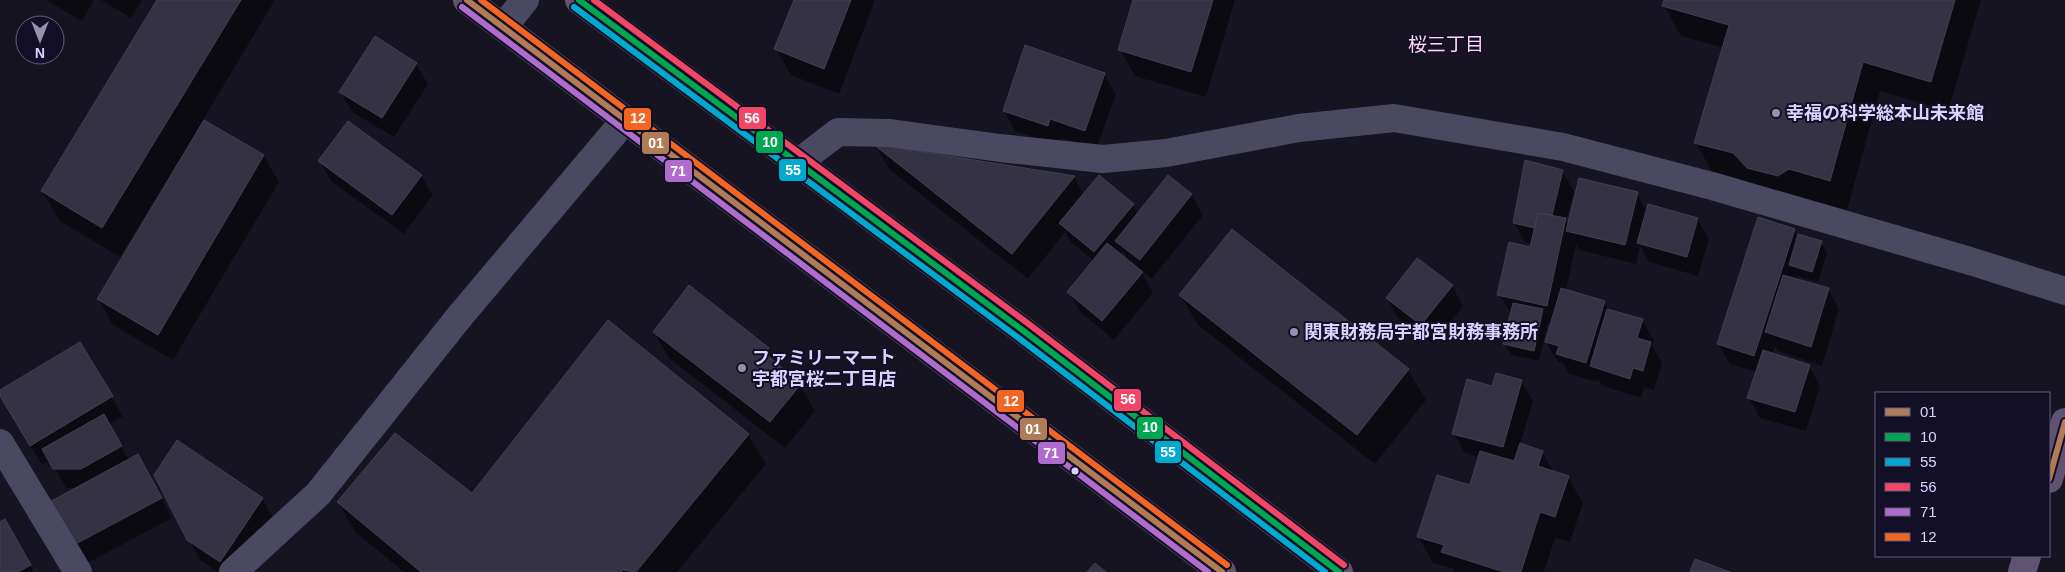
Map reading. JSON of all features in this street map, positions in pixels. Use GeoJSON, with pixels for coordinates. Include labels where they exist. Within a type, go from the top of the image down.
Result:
{"type":"FeatureCollection","features":[{"type":"Feature","properties":{"kind":"highway"},"geometry":{"type":"LineString","coordinates":[[467,0],[504,26],[1222,572]]}},
{"type":"Feature","properties":{"kind":"highway"},"geometry":{"type":"LineString","coordinates":[[579,0],[1025,332],[1339,572]]}},
{"type":"Feature","properties":{"kind":"main road"},"geometry":{"type":"LineString","coordinates":[[2050,475],[2065,422]]}},
{"type":"Feature","properties":{"kind":"main road"},"geometry":{"type":"LineString","coordinates":[[2022,572],[2027,557]]}},
{"type":"Feature","properties":{"kind":"street"},"geometry":{"type":"LineString","coordinates":[[504,26],[525,0]]}},
{"type":"Feature","properties":{"kind":"street"},"geometry":{"type":"LineString","coordinates":[[799,162],[838,132],[890,133],[1000,148],[1103,159],[1175,151],[1299,128],[1394,118],[1573,150],[1712,186],[1970,261],[2065,291]]}},
{"type":"Feature","properties":{"kind":"street"},"geometry":{"type":"LineString","coordinates":[[233,572],[318,494],[460,316],[626,119]]}},
{"type":"Feature","properties":{"kind":"street"},"geometry":{"type":"LineString","coordinates":[[0,443],[78,572]]}},
{"type":"Feature","properties":{"kind":"building"},"geometry":{"type":"Polygon","coordinates":[[[157,0],[241,0],[102,228],[41,191],[157,0]]]}},
{"type":"Feature","properties":{"kind":"building"},"geometry":{"type":"Polygon","coordinates":[[[794,0],[851,0],[824,69],[774,49],[794,0]]]}},
{"type":"Feature","properties":{"kind":"building"},"geometry":{"type":"Polygon","coordinates":[[[1133,0],[1213,0],[1191,72],[1118,50],[1133,0]]]}},
{"type":"Feature","properties":{"kind":"building","name":"幸福の科学総本山未来館"},"geometry":{"type":"Polygon","coordinates":[[[1664,0],[1955,0],[1931,82],[1863,62],[1830,181],[1789,169],[1778,176],[1747,168],[1733,153],[1694,143],[1729,25],[1662,6],[1664,0]]]}},
{"type":"Feature","properties":{"kind":"building"},"geometry":{"type":"Polygon","coordinates":[[[375,36],[417,63],[382,118],[339,92],[375,36]]]}},
{"type":"Feature","properties":{"kind":"building"},"geometry":{"type":"Polygon","coordinates":[[[1025,45],[1105,73],[1085,131],[1050,119],[1048,126],[1003,111],[1025,45]]]}},
{"type":"Feature","properties":{"kind":"building"},"geometry":{"type":"Polygon","coordinates":[[[204,120],[264,155],[158,335],[97,299],[204,120]]]}},
{"type":"Feature","properties":{"kind":"building"},"geometry":{"type":"Polygon","coordinates":[[[348,121],[422,175],[392,215],[318,161],[348,121]]]}},
{"type":"Feature","properties":{"kind":"building"},"geometry":{"type":"Polygon","coordinates":[[[873,144],[1075,176],[1012,254],[873,144]]]}},
{"type":"Feature","properties":{"kind":"building"},"geometry":{"type":"Polygon","coordinates":[[[1525,160],[1563,170],[1552,215],[1538,213],[1535,228],[1513,223],[1525,160]]]}},
{"type":"Feature","properties":{"kind":"building"},"geometry":{"type":"Polygon","coordinates":[[[1099,175],[1134,204],[1094,252],[1059,223],[1099,175]]]}},
{"type":"Feature","properties":{"kind":"building"},"geometry":{"type":"Polygon","coordinates":[[[1168,175],[1192,194],[1140,260],[1115,241],[1168,175]]]}},
{"type":"Feature","properties":{"kind":"building"},"geometry":{"type":"Polygon","coordinates":[[[1579,178],[1638,192],[1625,245],[1566,231],[1579,178]]]}},
{"type":"Feature","properties":{"kind":"building"},"geometry":{"type":"Polygon","coordinates":[[[1648,204],[1698,218],[1687,257],[1637,243],[1648,204]]]}},
{"type":"Feature","properties":{"kind":"building"},"geometry":{"type":"Polygon","coordinates":[[[1538,213],[1566,218],[1547,306],[1497,295],[1509,242],[1530,247],[1538,213]]]}},
{"type":"Feature","properties":{"kind":"building"},"geometry":{"type":"Polygon","coordinates":[[[1758,217],[1795,229],[1754,356],[1717,344],[1758,217]]]}},
{"type":"Feature","properties":{"kind":"building","name":"関東財務局宇都宮財務事務所"},"geometry":{"type":"Polygon","coordinates":[[[1232,229],[1409,369],[1357,435],[1179,295],[1232,229]]]}},
{"type":"Feature","properties":{"kind":"building"},"geometry":{"type":"Polygon","coordinates":[[[1798,234],[1822,241],[1812,272],[1789,265],[1798,234]]]}},
{"type":"Feature","properties":{"kind":"building"},"geometry":{"type":"Polygon","coordinates":[[[1107,243],[1143,272],[1102,321],[1067,292],[1107,243]]]}},
{"type":"Feature","properties":{"kind":"building"},"geometry":{"type":"Polygon","coordinates":[[[1417,258],[1453,285],[1421,325],[1386,298],[1417,258]]]}},
{"type":"Feature","properties":{"kind":"building"},"geometry":{"type":"Polygon","coordinates":[[[1783,275],[1829,288],[1811,347],[1765,332],[1783,275]]]}},
{"type":"Feature","properties":{"kind":"building","name":"ファミリーマート 宇都宮桜二丁目店"},"geometry":{"type":"Polygon","coordinates":[[[689,285],[769,348],[765,353],[801,384],[770,422],[653,332],[689,285]]]}},
{"type":"Feature","properties":{"kind":"building"},"geometry":{"type":"Polygon","coordinates":[[[1561,288],[1605,301],[1586,363],[1556,354],[1559,346],[1545,342],[1561,288]]]}},
{"type":"Feature","properties":{"kind":"building"},"geometry":{"type":"Polygon","coordinates":[[[1513,303],[1543,309],[1534,351],[1503,344],[1513,303]]]}},
{"type":"Feature","properties":{"kind":"building"},"geometry":{"type":"Polygon","coordinates":[[[1607,309],[1643,319],[1637,338],[1651,342],[1643,371],[1633,368],[1630,379],[1590,366],[1607,309]]]}},
{"type":"Feature","properties":{"kind":"building"},"geometry":{"type":"Polygon","coordinates":[[[608,320],[749,434],[636,572],[623,570],[621,572],[421,572],[337,502],[395,433],[472,493],[608,320]]]}},
{"type":"Feature","properties":{"kind":"building"},"geometry":{"type":"Polygon","coordinates":[[[80,342],[113,396],[30,446],[0,396],[0,390],[80,342]]]}},
{"type":"Feature","properties":{"kind":"building"},"geometry":{"type":"Polygon","coordinates":[[[1763,350],[1810,365],[1795,412],[1747,398],[1763,350]]]}},
{"type":"Feature","properties":{"kind":"building"},"geometry":{"type":"Polygon","coordinates":[[[1496,373],[1522,380],[1503,447],[1452,434],[1467,379],[1492,386],[1496,373]]]}},
{"type":"Feature","properties":{"kind":"building"},"geometry":{"type":"Polygon","coordinates":[[[104,414],[122,446],[81,469],[53,469],[42,449],[104,414]]]}},
{"type":"Feature","properties":{"kind":"building"},"geometry":{"type":"Polygon","coordinates":[[[177,440],[263,498],[220,562],[187,540],[154,475],[177,440]]]}},
{"type":"Feature","properties":{"kind":"building"},"geometry":{"type":"Polygon","coordinates":[[[1520,443],[1543,451],[1538,466],[1569,476],[1555,517],[1540,512],[1521,572],[1504,572],[1441,552],[1444,545],[1417,537],[1437,475],[1470,485],[1480,451],[1514,461],[1520,443]]]}},
{"type":"Feature","properties":{"kind":"building"},"geometry":{"type":"Polygon","coordinates":[[[138,454],[162,498],[70,547],[46,504],[138,454]]]}},
{"type":"Feature","properties":{"kind":"building"},"geometry":{"type":"Polygon","coordinates":[[[5,519],[31,565],[18,572],[0,572],[0,522],[5,519]]]}},
{"type":"Feature","properties":{"kind":"building"},"geometry":{"type":"Polygon","coordinates":[[[1695,559],[1730,572],[1690,572],[1695,559]]]}},
{"type":"Feature","properties":{"kind":"building"},"geometry":{"type":"Polygon","coordinates":[[[1095,563],[1106,572],[1087,572],[1095,563]]]}},
{"type":"Feature","properties":{"kind":"transit line","name":"01"},"geometry":{"type":"LineString","coordinates":[[467,0],[1222,572]]}},
{"type":"Feature","properties":{"kind":"transit line","name":"12"},"geometry":{"type":"LineString","coordinates":[[481,0],[1227,565]]}},
{"type":"Feature","properties":{"kind":"transit line","name":"10"},"geometry":{"type":"LineString","coordinates":[[579,0],[1025,332],[1339,572]]}},
{"type":"Feature","properties":{"kind":"transit line","name":"56"},"geometry":{"type":"LineString","coordinates":[[594,0],[1030,325],[1344,565]]}},
{"type":"Feature","properties":{"kind":"transit line","name":"71"},"geometry":{"type":"LineString","coordinates":[[462,7],[1208,572]]}},
{"type":"Feature","properties":{"kind":"transit line","name":"55"},"geometry":{"type":"LineString","coordinates":[[574,7],[1020,339],[1325,572]]}},
{"type":"Feature","properties":{"kind":"transit line","name":"01"},"geometry":{"type":"LineString","coordinates":[[2050,475],[2065,422]]}},
{"type":"Feature","properties":{"kind":"place","name":"幸福の科学総本山未来館"},"geometry":{"type":"Point","coordinates":[1776,113]}},
{"type":"Feature","properties":{"kind":"place","name":"関東財務局宇都宮財務事務所"},"geometry":{"type":"Point","coordinates":[1294,332]}},
{"type":"Feature","properties":{"kind":"place","name":"ファミリーマート 宇都宮桜二丁目店"},"geometry":{"type":"Point","coordinates":[742,368]}},
{"type":"Feature","properties":{"kind":"district","name":"桜三丁目"},"geometry":{"type":"Point","coordinates":[1446,44]}}]}
